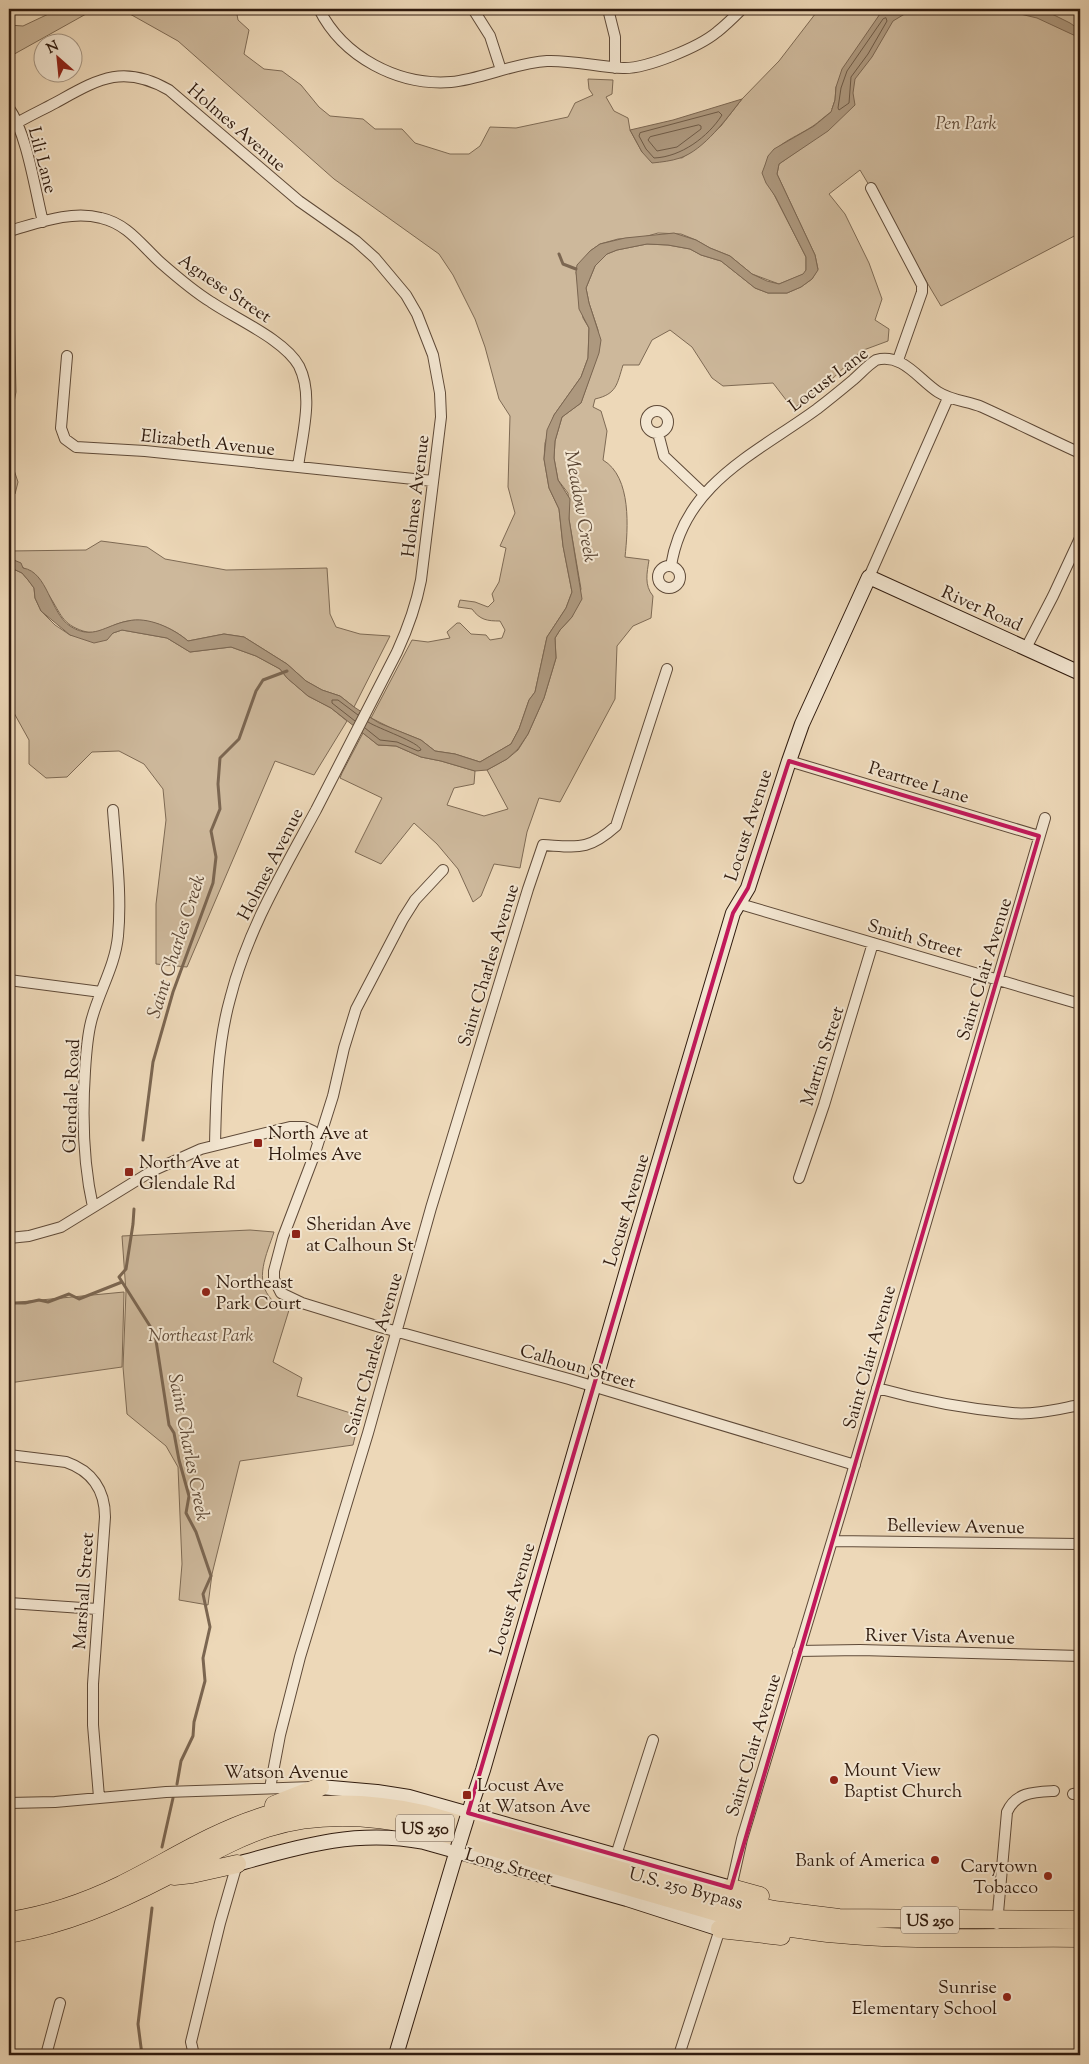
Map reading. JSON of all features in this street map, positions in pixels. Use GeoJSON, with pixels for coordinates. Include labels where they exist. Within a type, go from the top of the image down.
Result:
{"type":"FeatureCollection","features":[{"type":"Feature","properties":{"kind":"highway"},"geometry":{"type":"LineString","coordinates":[[232,1827],[283,1800],[320,1787]]}},
{"type":"Feature","properties":{"kind":"highway","name":"U.S. 250 Bypass"},"geometry":{"type":"LineString","coordinates":[[232,1827],[259,1817],[309,1806],[363,1804],[396,1808],[749,1905],[810,1916],[862,1919]]}},
{"type":"Feature","properties":{"kind":"highway","name":"US 250"},"geometry":{"type":"LineString","coordinates":[[9,1934],[60,1923],[88,1913],[166,1877],[220,1847],[268,1828],[318,1818],[370,1817],[420,1826],[738,1918],[791,1928],[852,1935],[1080,1938]]}},
{"type":"Feature","properties":{"kind":"highway","name":"US 250"},"geometry":{"type":"LineString","coordinates":[[9,1921],[48,1913],[102,1894],[232,1827]]}},
{"type":"Feature","properties":{"kind":"highway"},"geometry":{"type":"LineString","coordinates":[[166,1877],[192,1874],[237,1864]]}},
{"type":"Feature","properties":{"kind":"highway"},"geometry":{"type":"LineString","coordinates":[[731,1888],[806,1907],[840,1911],[862,1919]]}},
{"type":"Feature","properties":{"kind":"highway","name":"US 250"},"geometry":{"type":"LineString","coordinates":[[862,1919],[1080,1920]]}},
{"type":"Feature","properties":{"kind":"highway"},"geometry":{"type":"LineString","coordinates":[[720,1929],[740,1933],[797,1938],[852,1935]]}},
{"type":"Feature","properties":{"kind":"street"},"geometry":{"type":"LineString","coordinates":[[319,9],[345,43],[373,65],[405,78],[451,82],[546,61],[614,68],[634,68],[693,47],[717,33],[742,9]]}},
{"type":"Feature","properties":{"kind":"street"},"geometry":{"type":"LineString","coordinates":[[473,9],[490,36],[501,70]]}},
{"type":"Feature","properties":{"kind":"street"},"geometry":{"type":"LineString","coordinates":[[608,9],[615,37],[614,68]]}},
{"type":"Feature","properties":{"kind":"street","name":"Holmes Avenue"},"geometry":{"type":"LineString","coordinates":[[17,123],[94,82],[119,75],[145,78],[169,90],[299,201],[361,245],[392,275],[406,295],[426,332],[438,377],[441,417],[418,598],[411,622],[352,740],[277,882],[250,938],[237,973],[225,1023],[219,1067],[215,1145]]}},
{"type":"Feature","properties":{"kind":"street","name":"Lili Lane"},"geometry":{"type":"LineString","coordinates":[[9,108],[17,123],[24,146],[43,222]]}},
{"type":"Feature","properties":{"kind":"street"},"geometry":{"type":"LineString","coordinates":[[871,188],[922,285],[922,292],[898,360]]}},
{"type":"Feature","properties":{"kind":"street","name":"Agnese Street"},"geometry":{"type":"LineString","coordinates":[[9,231],[78,215],[91,215],[116,223],[127,230],[171,272],[199,295],[282,346],[298,365],[306,389],[298,467]]}},
{"type":"Feature","properties":{"kind":"street","name":"Elizabeth Avenue"},"geometry":{"type":"LineString","coordinates":[[67,356],[61,428],[65,439],[76,447],[433,481]]}},
{"type":"Feature","properties":{"kind":"street","name":"Locust Lane"},"geometry":{"type":"LineString","coordinates":[[671,566],[676,543],[683,526],[704,494],[726,472],[837,394],[871,363],[884,358],[898,360],[948,398],[982,407],[1080,452]]}},
{"type":"Feature","properties":{"kind":"street","name":"Locust Avenue"},"geometry":{"type":"LineString","coordinates":[[396,2055],[725,941],[734,914],[745,897],[788,761],[812,702],[948,398]]}},
{"type":"Feature","properties":{"kind":"street"},"geometry":{"type":"LineString","coordinates":[[658,433],[664,456],[704,494]]}},
{"type":"Feature","properties":{"kind":"street"},"geometry":{"type":"LineString","coordinates":[[1026,648],[1080,538]]}},
{"type":"Feature","properties":{"kind":"street","name":"River Road"},"geometry":{"type":"LineString","coordinates":[[869,577],[1080,673]]}},
{"type":"Feature","properties":{"kind":"street","name":"Saint Charles Avenue"},"geometry":{"type":"LineString","coordinates":[[270,1788],[287,1702],[431,1208],[525,898],[543,845],[576,847],[590,845],[603,838],[616,826],[667,669]]}},
{"type":"Feature","properties":{"kind":"street","name":"Peartree Lane"},"geometry":{"type":"LineString","coordinates":[[788,761],[1040,836]]}},
{"type":"Feature","properties":{"kind":"street","name":"Glendale Road"},"geometry":{"type":"LineString","coordinates":[[93,1207],[85,1160],[84,1086],[90,1025],[115,956],[118,936],[118,879],[114,810]]}},
{"type":"Feature","properties":{"kind":"street","name":"Saint Clair Avenue"},"geometry":{"type":"LineString","coordinates":[[731,1888],[742,1839],[855,1465],[996,978],[1045,818]]}},
{"type":"Feature","properties":{"kind":"street"},"geometry":{"type":"LineString","coordinates":[[318,1143],[333,1096],[348,1034],[367,986],[402,919],[415,900],[443,870]]}},
{"type":"Feature","properties":{"kind":"street","name":"Smith Street"},"geometry":{"type":"LineString","coordinates":[[740,904],[1080,1004]]}},
{"type":"Feature","properties":{"kind":"street","name":"Martin Street"},"geometry":{"type":"LineString","coordinates":[[799,1178],[873,943]]}},
{"type":"Feature","properties":{"kind":"street"},"geometry":{"type":"LineString","coordinates":[[9,980],[101,992]]}},
{"type":"Feature","properties":{"kind":"street"},"geometry":{"type":"LineString","coordinates":[[9,1238],[45,1233],[61,1227],[174,1160],[215,1145],[290,1127],[304,1127],[313,1131],[318,1143]]}},
{"type":"Feature","properties":{"kind":"street","name":"Calhoun Street"},"geometry":{"type":"LineString","coordinates":[[318,1143],[285,1230],[274,1271],[276,1286],[281,1293],[292,1299],[396,1331],[855,1465]]}},
{"type":"Feature","properties":{"kind":"street"},"geometry":{"type":"LineString","coordinates":[[877,1388],[938,1402],[1013,1413],[1033,1413],[1080,1405]]}},
{"type":"Feature","properties":{"kind":"street","name":"Marshall Street"},"geometry":{"type":"LineString","coordinates":[[9,1455],[66,1462],[74,1465],[90,1475],[98,1485],[103,1497],[105,1512],[93,1684],[93,1725],[99,1798]]}},
{"type":"Feature","properties":{"kind":"street","name":"Belleview Avenue"},"geometry":{"type":"LineString","coordinates":[[832,1542],[1080,1544]]}},
{"type":"Feature","properties":{"kind":"street"},"geometry":{"type":"LineString","coordinates":[[9,1603],[97,1609]]}},
{"type":"Feature","properties":{"kind":"street","name":"River Vista Avenue"},"geometry":{"type":"LineString","coordinates":[[798,1651],[860,1650],[1080,1656]]}},
{"type":"Feature","properties":{"kind":"street"},"geometry":{"type":"LineString","coordinates":[[616,1855],[653,1740]]}},
{"type":"Feature","properties":{"kind":"street","name":"Watson Avenue"},"geometry":{"type":"LineString","coordinates":[[9,1803],[55,1802],[166,1792],[270,1788],[320,1787],[385,1793],[731,1888]]}},
{"type":"Feature","properties":{"kind":"street"},"geometry":{"type":"LineString","coordinates":[[996,1937],[1007,1812],[1010,1805],[1022,1795],[1054,1791]]}},
{"type":"Feature","properties":{"kind":"street","name":"Long Street"},"geometry":{"type":"LineString","coordinates":[[237,1864],[307,1846],[357,1837],[402,1838],[457,1849],[627,1899],[720,1929]]}},
{"type":"Feature","properties":{"kind":"street"},"geometry":{"type":"LineString","coordinates":[[194,2055],[190,2042],[237,1864]]}},
{"type":"Feature","properties":{"kind":"street"},"geometry":{"type":"LineString","coordinates":[[680,2055],[720,1929]]}},
{"type":"Feature","properties":{"kind":"street"},"geometry":{"type":"LineString","coordinates":[[46,2055],[60,2002]]}},
{"type":"Feature","properties":{"kind":"highlighted area"},"geometry":{"type":"Polygon","coordinates":[[[789,761],[1039,836],[731,1888],[468,1813],[733,913],[748,888],[789,761]]]}},
{"type":"Feature","properties":{"kind":"green space"},"geometry":{"type":"Polygon","coordinates":[[[59,9],[95,9],[54,32],[32,32],[32,44],[9,57],[9,25],[23,26],[59,9]]]}},
{"type":"Feature","properties":{"kind":"green space","name":"Pen Park"},"geometry":{"type":"Polygon","coordinates":[[[121,9],[236,9],[238,20],[249,30],[244,54],[264,69],[282,71],[301,85],[319,107],[330,116],[363,119],[375,129],[402,129],[415,143],[450,154],[469,154],[480,146],[490,127],[516,128],[568,117],[575,103],[593,95],[589,89],[588,79],[613,80],[612,94],[606,97],[614,111],[628,118],[630,130],[642,152],[682,158],[699,146],[721,126],[742,99],[779,61],[819,9],[889,9],[882,11],[836,87],[832,109],[888,14],[913,9],[1080,9],[1080,233],[941,306],[860,170],[829,194],[845,214],[869,263],[882,299],[875,320],[889,329],[888,341],[861,351],[828,383],[793,409],[773,383],[723,386],[712,378],[692,347],[670,330],[652,340],[639,365],[623,365],[615,387],[608,394],[595,399],[593,407],[601,411],[607,431],[603,460],[619,478],[626,504],[627,532],[625,557],[649,560],[648,588],[653,596],[651,618],[633,626],[617,646],[615,699],[560,802],[539,798],[527,832],[520,868],[494,864],[481,896],[473,902],[458,869],[437,844],[414,823],[381,864],[355,852],[382,798],[340,778],[342,773],[363,733],[378,745],[396,746],[421,757],[475,771],[474,784],[454,788],[447,805],[484,816],[508,809],[487,770],[507,759],[518,750],[528,734],[544,698],[556,658],[555,638],[572,617],[581,589],[569,519],[568,493],[558,480],[554,458],[555,441],[562,417],[581,403],[594,365],[598,330],[586,288],[595,266],[607,254],[617,250],[647,244],[668,245],[690,249],[701,255],[721,261],[755,288],[768,293],[787,293],[801,287],[812,279],[818,269],[815,255],[777,174],[779,164],[810,142],[831,112],[813,126],[776,149],[766,163],[763,173],[806,257],[806,270],[804,274],[779,284],[752,274],[730,256],[696,240],[681,234],[658,233],[644,237],[618,239],[600,244],[590,251],[576,272],[583,318],[589,328],[588,358],[581,377],[554,415],[545,443],[544,459],[549,488],[559,509],[563,546],[572,592],[566,608],[547,637],[535,692],[529,700],[519,729],[511,744],[480,762],[455,754],[435,751],[421,740],[371,718],[412,640],[428,642],[450,638],[447,632],[457,623],[460,623],[471,634],[486,635],[490,640],[502,638],[505,630],[500,621],[484,619],[478,616],[472,609],[458,607],[460,600],[475,602],[488,607],[494,601],[492,594],[499,582],[506,548],[500,546],[515,513],[508,487],[510,416],[499,399],[485,347],[475,319],[453,275],[439,254],[334,179],[178,41],[121,9]]]}},
{"type":"Feature","properties":{"kind":"green space"},"geometry":{"type":"Polygon","coordinates":[[[14,308],[16,392],[9,427],[9,309],[14,308]]]}},
{"type":"Feature","properties":{"kind":"green space"},"geometry":{"type":"Polygon","coordinates":[[[9,455],[18,482],[15,494],[9,494],[9,455]]]}},
{"type":"Feature","properties":{"kind":"green space"},"geometry":{"type":"Polygon","coordinates":[[[101,541],[147,547],[165,559],[226,570],[327,568],[330,614],[336,627],[360,634],[390,636],[354,707],[340,696],[322,690],[306,681],[287,664],[244,637],[224,634],[188,641],[156,623],[138,620],[120,623],[93,632],[76,628],[66,622],[37,581],[20,565],[9,558],[9,551],[86,550],[101,541]]]}},
{"type":"Feature","properties":{"kind":"green space"},"geometry":{"type":"Polygon","coordinates":[[[9,567],[22,573],[34,588],[35,598],[41,611],[55,625],[70,635],[107,639],[113,633],[122,630],[167,638],[190,652],[231,647],[256,656],[280,669],[287,678],[308,696],[331,708],[347,721],[314,775],[275,761],[187,967],[156,964],[156,904],[166,820],[163,789],[144,764],[119,751],[92,752],[67,777],[46,778],[29,764],[29,740],[9,704],[9,567]]]}},
{"type":"Feature","properties":{"kind":"green space","name":"Northeast Park"},"geometry":{"type":"Polygon","coordinates":[[[250,1230],[274,1232],[263,1267],[263,1284],[266,1292],[274,1302],[289,1310],[273,1362],[302,1378],[297,1396],[360,1416],[353,1445],[240,1461],[212,1574],[208,1605],[179,1600],[182,1564],[178,1467],[166,1446],[127,1414],[123,1367],[126,1292],[122,1236],[250,1230]]]}},
{"type":"Feature","properties":{"kind":"green space"},"geometry":{"type":"Polygon","coordinates":[[[124,1292],[122,1367],[9,1383],[9,1303],[124,1292]]]}},
{"type":"Feature","properties":{"kind":"water"},"geometry":{"type":"Polygon","coordinates":[[[889,9],[913,9],[893,21],[872,57],[855,79],[853,93],[855,105],[828,131],[779,164],[777,174],[815,255],[818,270],[812,279],[801,287],[787,293],[768,293],[755,288],[721,261],[701,255],[690,249],[668,245],[647,244],[617,250],[607,254],[595,266],[586,288],[601,340],[599,353],[581,403],[562,417],[555,441],[554,458],[558,480],[570,499],[569,519],[582,599],[572,617],[555,638],[556,658],[544,698],[528,734],[518,749],[507,759],[487,770],[475,771],[421,757],[396,746],[378,745],[331,708],[308,696],[287,678],[280,669],[256,656],[231,647],[190,652],[167,638],[122,630],[113,633],[107,640],[94,643],[70,635],[41,611],[35,598],[34,588],[22,573],[9,567],[9,558],[21,563],[23,568],[31,571],[38,577],[63,620],[78,630],[86,632],[99,631],[128,621],[143,620],[160,624],[188,641],[224,634],[244,637],[287,664],[306,681],[322,690],[340,696],[379,723],[421,740],[435,751],[455,754],[480,762],[511,744],[519,729],[529,700],[535,692],[547,637],[566,608],[572,592],[563,546],[559,509],[549,488],[544,459],[547,430],[554,415],[581,377],[588,358],[589,328],[579,309],[577,265],[590,251],[600,244],[625,238],[674,233],[696,240],[730,256],[752,274],[767,281],[779,284],[803,274],[806,270],[806,257],[762,173],[768,156],[774,149],[814,126],[831,112],[842,69],[882,11],[889,9]]]}},
{"type":"Feature","properties":{"kind":"water"},"geometry":{"type":"Polygon","coordinates":[[[999,9],[1044,10],[1080,30],[1080,38],[1037,18],[999,9]]]}},
{"type":"Feature","properties":{"kind":"water"},"geometry":{"type":"Polygon","coordinates":[[[742,99],[706,141],[689,154],[677,159],[652,163],[642,152],[630,130],[673,120],[742,99]]]}},
{"type":"Feature","properties":{"kind":"waterway"},"geometry":{"type":"LineString","coordinates":[[559,254],[563,264],[576,269]]}},
{"type":"Feature","properties":{"kind":"waterway","name":"Saint Charles Creek"},"geometry":{"type":"LineString","coordinates":[[143,1140],[153,1062],[173,992],[213,883],[216,857],[211,831],[220,809],[218,784],[220,758],[239,739],[256,691],[263,680],[287,671]]}},
{"type":"Feature","properties":{"kind":"waterway","name":"Saint Charles Creek"},"geometry":{"type":"LineString","coordinates":[[134,1209],[126,1269],[119,1277],[155,1334],[169,1425],[174,1433],[189,1496],[186,1513],[196,1532],[211,1576],[203,1594],[210,1627],[203,1658],[205,1681],[194,1722],[193,1736],[181,1761],[177,1784]]}},
{"type":"Feature","properties":{"kind":"waterway"},"geometry":{"type":"LineString","coordinates":[[9,1303],[25,1303],[39,1300],[48,1302],[69,1294],[79,1299],[122,1282]]}},
{"type":"Feature","properties":{"kind":"waterway","name":"Saint Charles Creek"},"geometry":{"type":"LineString","coordinates":[[162,1847],[173,1798]]}},
{"type":"Feature","properties":{"kind":"waterway","name":"Saint Charles Creek"},"geometry":{"type":"LineString","coordinates":[[142,2055],[138,2024],[152,1908]]}},
{"type":"Feature","properties":{"kind":"place","name":"North Ave at Holmes Ave"},"geometry":{"type":"Point","coordinates":[258,1143]}},
{"type":"Feature","properties":{"kind":"place","name":"North Ave at Glendale Rd"},"geometry":{"type":"Point","coordinates":[129,1172]}},
{"type":"Feature","properties":{"kind":"place","name":"Sheridan Ave at Calhoun St"},"geometry":{"type":"Point","coordinates":[296,1234]}},
{"type":"Feature","properties":{"kind":"place","name":"Northeast Park Court"},"geometry":{"type":"Point","coordinates":[206,1292]}},
{"type":"Feature","properties":{"kind":"place","name":"Mount View Baptist Church"},"geometry":{"type":"Point","coordinates":[834,1780]}},
{"type":"Feature","properties":{"kind":"place","name":"Locust Ave at Watson Ave"},"geometry":{"type":"Point","coordinates":[467,1795]}},
{"type":"Feature","properties":{"kind":"place","name":"Bank of America"},"geometry":{"type":"Point","coordinates":[935,1860]}},
{"type":"Feature","properties":{"kind":"place","name":"Carytown Tobacco"},"geometry":{"type":"Point","coordinates":[1048,1876]}},
{"type":"Feature","properties":{"kind":"place","name":"Sunrise Elementary School"},"geometry":{"type":"Point","coordinates":[1007,1997]}},
{"type":"Feature","properties":{"kind":"water label","name":"Meadow Creek"},"geometry":{"type":"Point","coordinates":[582,506]}}]}
